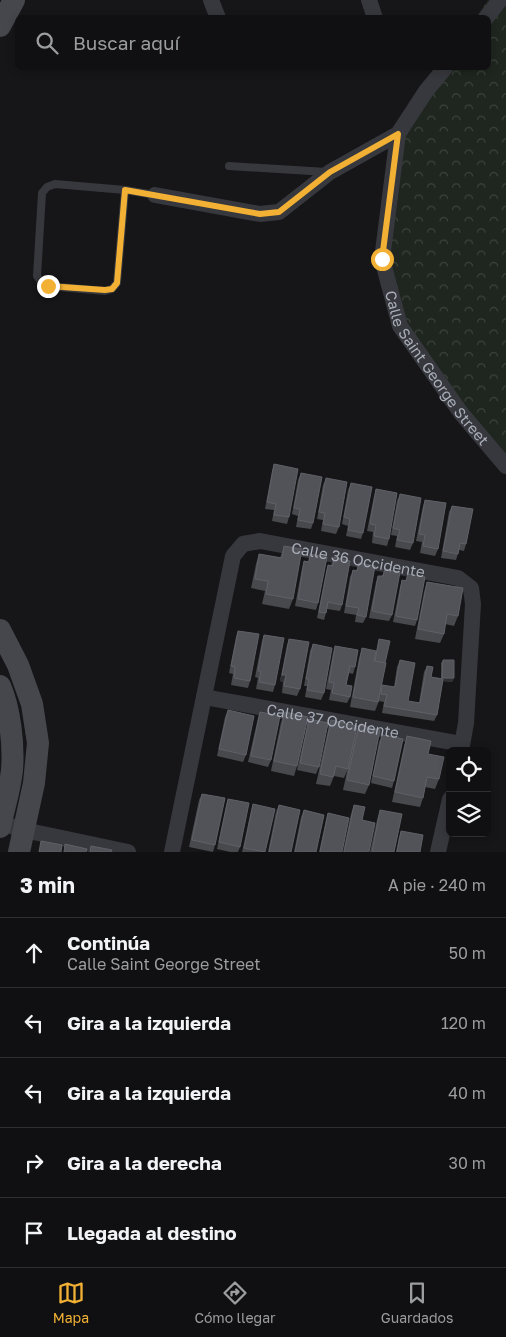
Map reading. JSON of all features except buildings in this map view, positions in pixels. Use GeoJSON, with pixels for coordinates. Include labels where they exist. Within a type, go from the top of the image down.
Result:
{"type":"FeatureCollection","features":[{"type":"Feature","properties":{"kind":"street"},"geometry":{"type":"LineString","coordinates":[[0,26],[14,0]]}},
{"type":"Feature","properties":{"kind":"street"},"geometry":{"type":"LineString","coordinates":[[211,0],[217,15]]}},
{"type":"Feature","properties":{"kind":"street"},"geometry":{"type":"LineString","coordinates":[[369,0],[374,15]]}},
{"type":"Feature","properties":{"kind":"street"},"geometry":{"type":"LineString","coordinates":[[488,15],[500,0]]}},
{"type":"Feature","properties":{"kind":"street","name":"Calle Saint George Street"},"geometry":{"type":"LineString","coordinates":[[443,70],[426,91],[398,134],[382,259],[400,326],[461,413],[506,466]]}},
{"type":"Feature","properties":{"kind":"street"},"geometry":{"type":"LineString","coordinates":[[155,195],[260,214],[279,212],[330,172],[398,134]]}},
{"type":"Feature","properties":{"kind":"street","name":"Calle 36 Occidente"},"geometry":{"type":"LineString","coordinates":[[204,697],[233,556],[243,544],[260,541],[458,578],[471,588],[473,604],[466,723],[461,747]]}},
{"type":"Feature","properties":{"kind":"street"},"geometry":{"type":"LineString","coordinates":[[0,630],[18,665],[32,704],[38,743],[34,782],[19,852]]}},
{"type":"Feature","properties":{"kind":"street"},"geometry":{"type":"LineString","coordinates":[[0,686],[11,730],[12,770],[0,824],[128,852]]}},
{"type":"Feature","properties":{"kind":"street"},"geometry":{"type":"LineString","coordinates":[[172,852],[204,697]]}},
{"type":"Feature","properties":{"kind":"street","name":"Calle 37 Occidente"},"geometry":{"type":"LineString","coordinates":[[204,697],[456,747]]}},
{"type":"Feature","properties":{"kind":"street"},"geometry":{"type":"LineString","coordinates":[[438,852],[446,817]]}},
{"type":"Feature","properties":{"kind":"lane"},"geometry":{"type":"LineString","coordinates":[[229,166],[330,172]]}},
{"type":"Feature","properties":{"kind":"lane"},"geometry":{"type":"LineString","coordinates":[[125,190],[117,283],[112,289],[48,286],[42,283],[37,276],[42,193],[47,187],[54,184],[125,190],[155,195]]}},
{"type":"Feature","properties":{"kind":"green space"},"geometry":{"type":"Polygon","coordinates":[[[488,0],[506,0],[506,466],[400,326],[382,259],[398,134],[441,70],[491,70],[491,15],[477,15],[488,0]]]}},
{"type":"Feature","properties":{"kind":"route"},"geometry":{"type":"LineString","coordinates":[[48,286],[105,290],[112,289],[117,283],[125,190],[260,214],[279,212],[330,172],[398,134],[382,259]]}}]}
